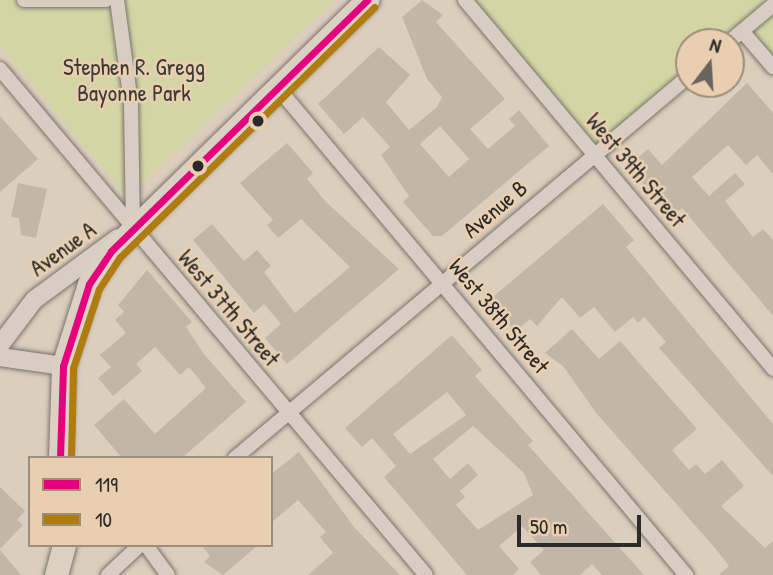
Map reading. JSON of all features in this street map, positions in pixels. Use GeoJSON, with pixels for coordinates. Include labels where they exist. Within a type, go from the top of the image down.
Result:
{"type":"FeatureCollection","features":[{"type":"Feature","properties":{"kind":"main road"},"geometry":{"type":"LineString","coordinates":[[60,456],[63,366],[89,284],[133,230],[367,0]]}},
{"type":"Feature","properties":{"kind":"main road"},"geometry":{"type":"LineString","coordinates":[[56,575],[63,547]]}},
{"type":"Feature","properties":{"kind":"street"},"geometry":{"type":"LineString","coordinates":[[24,0],[106,0]]}},
{"type":"Feature","properties":{"kind":"street"},"geometry":{"type":"LineString","coordinates":[[117,0],[131,103],[133,230]]}},
{"type":"Feature","properties":{"kind":"street","name":"West 39th Street"},"geometry":{"type":"LineString","coordinates":[[465,0],[773,369]]}},
{"type":"Feature","properties":{"kind":"street"},"geometry":{"type":"LineString","coordinates":[[745,28],[773,5]]}},
{"type":"Feature","properties":{"kind":"street"},"geometry":{"type":"LineString","coordinates":[[745,34],[773,67]]}},
{"type":"Feature","properties":{"kind":"street","name":"West 37th Street"},"geometry":{"type":"LineString","coordinates":[[0,69],[426,575]]}},
{"type":"Feature","properties":{"kind":"street","name":"West 38th Street"},"geometry":{"type":"LineString","coordinates":[[277,87],[686,575]]}},
{"type":"Feature","properties":{"kind":"street","name":"Avenue B"},"geometry":{"type":"LineString","coordinates":[[237,456],[675,88]]}},
{"type":"Feature","properties":{"kind":"street","name":"Avenue A"},"geometry":{"type":"LineString","coordinates":[[0,345],[34,300],[133,230]]}},
{"type":"Feature","properties":{"kind":"street"},"geometry":{"type":"LineString","coordinates":[[0,357],[63,366]]}},
{"type":"Feature","properties":{"kind":"street"},"geometry":{"type":"LineString","coordinates":[[108,575],[137,547]]}},
{"type":"Feature","properties":{"kind":"street"},"geometry":{"type":"LineString","coordinates":[[147,547],[168,575]]}},
{"type":"Feature","properties":{"kind":"green space","name":"Stephen R. Gregg Bayonne Park"},"geometry":{"type":"Polygon","coordinates":[[[0,0],[334,0],[128,198],[0,46],[0,0]]]}},
{"type":"Feature","properties":{"kind":"green space"},"geometry":{"type":"Polygon","coordinates":[[[465,0],[773,0],[773,67],[745,34],[745,28],[675,28],[675,88],[595,155],[465,0]]]}},
{"type":"Feature","properties":{"kind":"building"},"geometry":{"type":"Polygon","coordinates":[[[422,0],[443,15],[436,22],[505,99],[470,129],[488,149],[515,126],[509,119],[519,110],[549,146],[442,236],[433,236],[403,202],[409,196],[381,155],[390,147],[363,117],[344,134],[318,104],[379,47],[410,75],[386,102],[409,130],[437,107],[442,97],[427,79],[402,17],[422,0]],[[440,126],[420,144],[449,177],[469,159],[440,126]]]}},
{"type":"Feature","properties":{"kind":"building"},"geometry":{"type":"Polygon","coordinates":[[[747,83],[773,113],[773,174],[757,155],[746,165],[728,145],[692,177],[709,196],[735,173],[745,184],[725,201],[753,237],[763,229],[773,240],[773,316],[682,208],[672,217],[628,166],[648,149],[662,165],[731,98],[745,98],[747,83]]]}},
{"type":"Feature","properties":{"kind":"building"},"geometry":{"type":"Polygon","coordinates":[[[0,116],[38,159],[0,192],[0,116]]]}},
{"type":"Feature","properties":{"kind":"building"},"geometry":{"type":"Polygon","coordinates":[[[287,143],[313,173],[307,179],[325,201],[399,269],[287,364],[265,338],[281,324],[264,304],[254,313],[193,240],[212,224],[244,261],[257,250],[271,266],[264,272],[295,313],[350,267],[301,219],[278,238],[267,225],[273,220],[240,183],[287,143]]]}},
{"type":"Feature","properties":{"kind":"building"},"geometry":{"type":"Polygon","coordinates":[[[18,183],[47,189],[36,238],[21,235],[19,218],[11,217],[18,183]]]}},
{"type":"Feature","properties":{"kind":"building"},"geometry":{"type":"Polygon","coordinates":[[[603,204],[634,240],[626,247],[773,424],[773,476],[659,348],[666,342],[644,317],[638,323],[633,317],[615,332],[594,307],[580,318],[562,297],[537,326],[530,319],[515,332],[488,301],[603,204]]]}},
{"type":"Feature","properties":{"kind":"building"},"geometry":{"type":"Polygon","coordinates":[[[147,270],[192,322],[186,327],[204,354],[246,402],[184,456],[120,456],[94,425],[124,399],[155,434],[206,388],[189,367],[180,375],[155,347],[136,364],[142,371],[113,396],[98,378],[111,367],[100,355],[126,333],[115,320],[124,312],[118,305],[147,270]]]}},
{"type":"Feature","properties":{"kind":"building"},"geometry":{"type":"Polygon","coordinates":[[[572,329],[599,359],[620,341],[697,429],[672,450],[689,470],[696,464],[705,474],[722,460],[740,481],[744,486],[721,506],[765,548],[773,541],[773,575],[719,575],[729,566],[715,548],[597,414],[563,366],[545,353],[572,329]]]}},
{"type":"Feature","properties":{"kind":"building"},"geometry":{"type":"Polygon","coordinates":[[[452,335],[482,370],[475,376],[533,441],[528,445],[644,575],[602,575],[592,564],[580,575],[541,575],[530,562],[544,550],[522,526],[499,546],[519,569],[513,575],[467,575],[384,477],[396,466],[372,438],[362,447],[345,428],[452,335]],[[447,392],[393,434],[410,454],[466,415],[447,392]],[[473,426],[433,459],[450,479],[468,463],[478,475],[460,491],[465,497],[456,505],[478,530],[533,495],[524,473],[473,426]]]}},
{"type":"Feature","properties":{"kind":"building"},"geometry":{"type":"Polygon","coordinates":[[[299,452],[354,527],[400,575],[308,575],[333,553],[320,537],[326,532],[298,500],[273,521],[273,472],[299,452]]]}},
{"type":"Feature","properties":{"kind":"building"},"geometry":{"type":"Polygon","coordinates":[[[0,487],[25,511],[17,520],[23,525],[0,549],[0,487]]]}},
{"type":"Feature","properties":{"kind":"building"},"geometry":{"type":"Polygon","coordinates":[[[203,547],[256,547],[223,575],[204,562],[210,556],[203,547]]]}},
{"type":"Feature","properties":{"kind":"building"},"geometry":{"type":"Polygon","coordinates":[[[0,550],[21,575],[0,575],[0,550]]]}},
{"type":"Feature","properties":{"kind":"transit line","name":"119"},"geometry":{"type":"LineString","coordinates":[[60,456],[63,366],[89,284],[111,251],[367,0]]}},
{"type":"Feature","properties":{"kind":"transit line","name":"10"},"geometry":{"type":"LineString","coordinates":[[71,456],[73,368],[99,289],[119,258],[374,7]]}}]}
